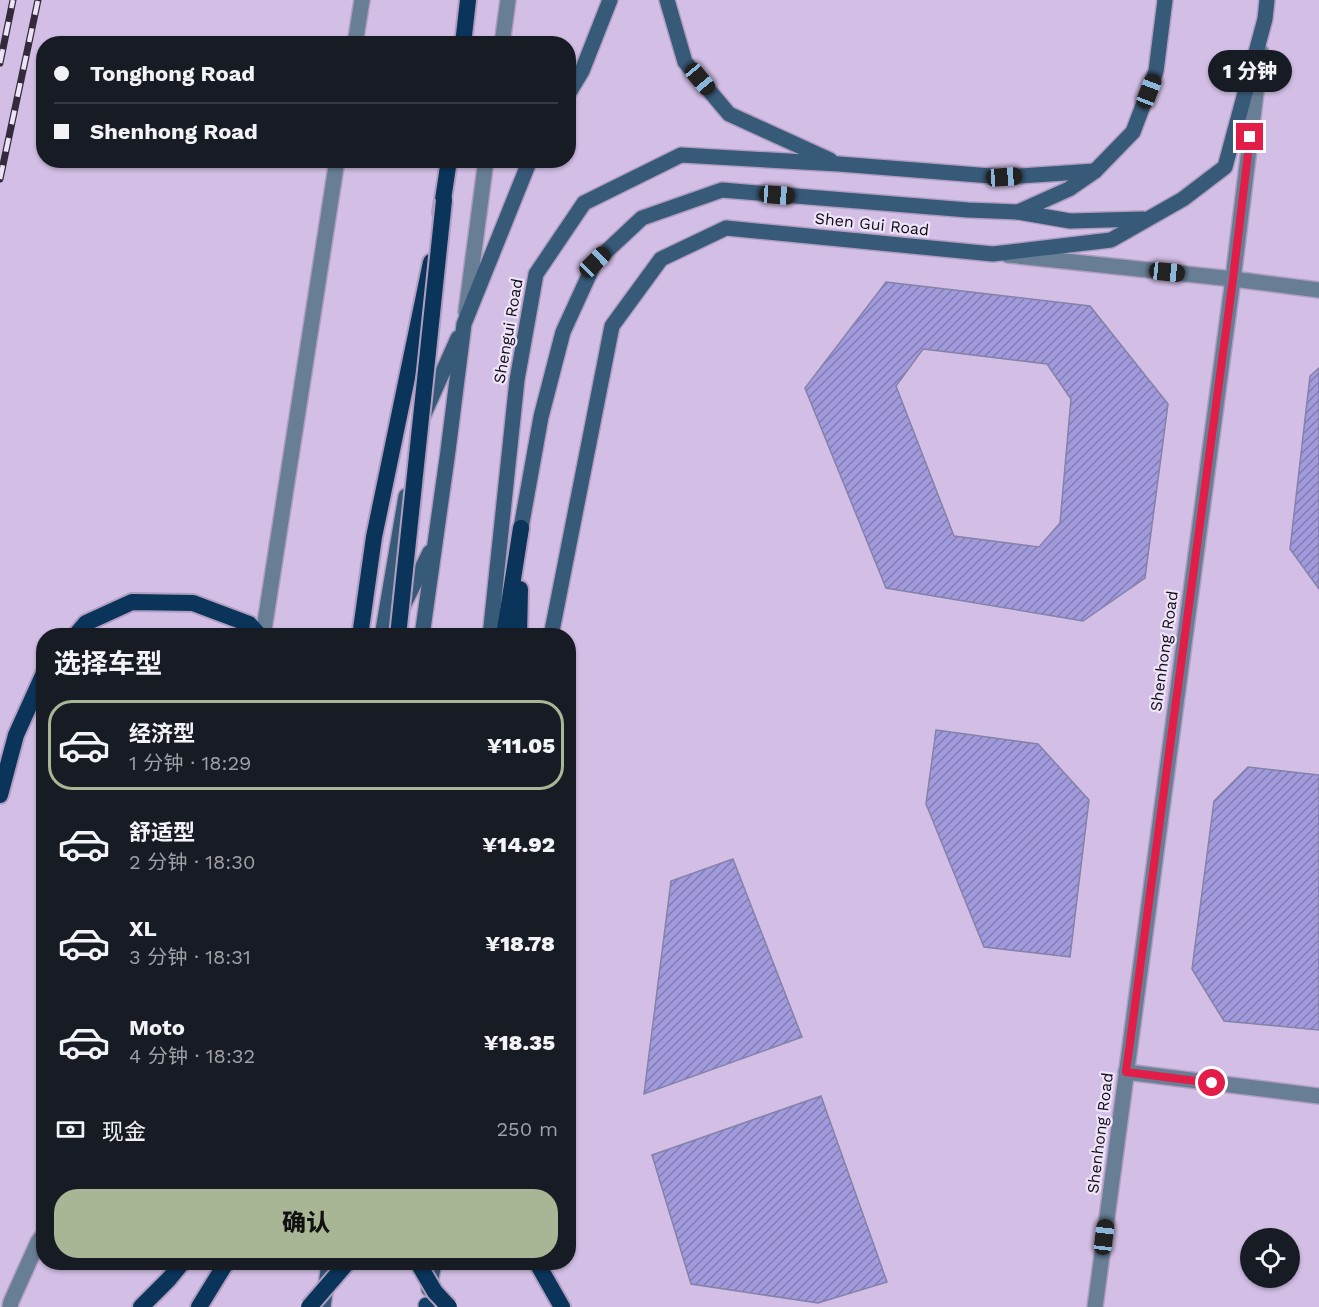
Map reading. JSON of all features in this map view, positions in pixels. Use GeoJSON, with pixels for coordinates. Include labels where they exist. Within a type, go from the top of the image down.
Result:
{"type":"FeatureCollection","features":[{"type":"Feature","properties":{"kind":"highway"},"geometry":{"type":"LineString","coordinates":[[464,36],[468,0]]}},
{"type":"Feature","properties":{"kind":"highway"},"geometry":{"type":"LineString","coordinates":[[399,628],[448,168]]}},
{"type":"Feature","properties":{"kind":"highway"},"geometry":{"type":"LineString","coordinates":[[361,628],[374,537],[444,200]]}},
{"type":"Feature","properties":{"kind":"highway"},"geometry":{"type":"LineString","coordinates":[[505,628],[521,528]]}},
{"type":"Feature","properties":{"kind":"highway"},"geometry":{"type":"LineString","coordinates":[[519,628],[521,528]]}},
{"type":"Feature","properties":{"kind":"highway"},"geometry":{"type":"LineString","coordinates":[[82,628],[86,623],[132,602],[193,603],[249,624],[253,628]]}},
{"type":"Feature","properties":{"kind":"highway"},"geometry":{"type":"LineString","coordinates":[[0,795],[16,735],[36,691]]}},
{"type":"Feature","properties":{"kind":"highway"},"geometry":{"type":"LineString","coordinates":[[141,1307],[176,1270]]}},
{"type":"Feature","properties":{"kind":"highway"},"geometry":{"type":"LineString","coordinates":[[199,1307],[222,1270]]}},
{"type":"Feature","properties":{"kind":"highway"},"geometry":{"type":"LineString","coordinates":[[309,1307],[341,1270]]}},
{"type":"Feature","properties":{"kind":"highway"},"geometry":{"type":"LineString","coordinates":[[422,1270],[435,1292],[448,1307]]}},
{"type":"Feature","properties":{"kind":"highway"},"geometry":{"type":"LineString","coordinates":[[541,1270],[562,1307]]}},
{"type":"Feature","properties":{"kind":"main road"},"geometry":{"type":"LineString","coordinates":[[576,81],[610,0]]}},
{"type":"Feature","properties":{"kind":"main road"},"geometry":{"type":"LineString","coordinates":[[1018,213],[1070,189],[1095,171],[1134,130],[1156,71],[1165,0]]}},
{"type":"Feature","properties":{"kind":"main road","name":"Shenhong Road"},"geometry":{"type":"LineString","coordinates":[[1265,19],[1267,0]]}},
{"type":"Feature","properties":{"kind":"main road","name":"Shengui Road"},"geometry":{"type":"LineString","coordinates":[[670,4],[685,62],[729,114],[839,164]]}},
{"type":"Feature","properties":{"kind":"main road"},"geometry":{"type":"LineString","coordinates":[[993,254],[1111,240],[1183,199],[1225,167],[1265,19]]}},
{"type":"Feature","properties":{"kind":"main road","name":"Shengui Road"},"geometry":{"type":"LineString","coordinates":[[491,628],[517,380],[536,274],[584,203],[681,155],[1004,177],[1095,171]]}},
{"type":"Feature","properties":{"kind":"main road","name":"Shengui Road"},"geometry":{"type":"LineString","coordinates":[[423,628],[464,324],[527,168]]}},
{"type":"Feature","properties":{"kind":"main road"},"geometry":{"type":"LineString","coordinates":[[521,528],[541,417],[563,332],[595,262],[642,218],[722,190],[1018,213],[1070,221],[1147,219]]}},
{"type":"Feature","properties":{"kind":"main road","name":"Shen Gui Road"},"geometry":{"type":"LineString","coordinates":[[552,628],[612,326],[661,259],[726,228],[993,254]]}},
{"type":"Feature","properties":{"kind":"main road"},"geometry":{"type":"LineString","coordinates":[[383,628],[417,429],[464,324]]}},
{"type":"Feature","properties":{"kind":"main road"},"geometry":{"type":"LineString","coordinates":[[392,628],[436,542]]}},
{"type":"Feature","properties":{"kind":"main road"},"geometry":{"type":"LineString","coordinates":[[323,1307],[328,1270]]}},
{"type":"Feature","properties":{"kind":"main road"},"geometry":{"type":"LineString","coordinates":[[426,1306],[433,1270]]}},
{"type":"Feature","properties":{"kind":"street"},"geometry":{"type":"LineString","coordinates":[[356,36],[362,0]]}},
{"type":"Feature","properties":{"kind":"street"},"geometry":{"type":"LineString","coordinates":[[503,36],[508,0]]}},
{"type":"Feature","properties":{"kind":"street","name":"Shenhong Road"},"geometry":{"type":"LineString","coordinates":[[1095,1307],[1233,279],[1265,19]]}},
{"type":"Feature","properties":{"kind":"street"},"geometry":{"type":"LineString","coordinates":[[263,628],[336,168]]}},
{"type":"Feature","properties":{"kind":"street","name":"Shengui Road"},"geometry":{"type":"LineString","coordinates":[[464,324],[485,168]]}},
{"type":"Feature","properties":{"kind":"street","name":"Shen Gui Road"},"geometry":{"type":"LineString","coordinates":[[993,254],[1319,290]]}},
{"type":"Feature","properties":{"kind":"street"},"geometry":{"type":"LineString","coordinates":[[1126,1072],[1319,1096]]}},
{"type":"Feature","properties":{"kind":"street"},"geometry":{"type":"LineString","coordinates":[[10,1307],[36,1247]]}},
{"type":"Feature","properties":{"kind":"building"},"geometry":{"type":"Polygon","coordinates":[[[886,282],[1090,306],[1168,404],[1145,578],[1083,621],[886,588],[805,388],[886,282]],[[923,349],[896,386],[954,536],[1039,547],[1060,523],[1071,399],[1047,364],[923,349]]]}},
{"type":"Feature","properties":{"kind":"building"},"geometry":{"type":"Polygon","coordinates":[[[1319,368],[1319,589],[1290,549],[1310,376],[1319,368]]]}},
{"type":"Feature","properties":{"kind":"building"},"geometry":{"type":"Polygon","coordinates":[[[936,730],[1038,744],[1089,800],[1070,957],[984,947],[926,804],[936,730]]]}},
{"type":"Feature","properties":{"kind":"building"},"geometry":{"type":"Polygon","coordinates":[[[1248,767],[1319,775],[1319,1030],[1224,1021],[1192,969],[1214,801],[1248,767]]]}},
{"type":"Feature","properties":{"kind":"building"},"geometry":{"type":"Polygon","coordinates":[[[733,859],[802,1037],[644,1094],[671,881],[733,859]]]}},
{"type":"Feature","properties":{"kind":"building"},"geometry":{"type":"Polygon","coordinates":[[[821,1096],[887,1282],[818,1303],[691,1284],[652,1155],[821,1096]]]}},
{"type":"Feature","properties":{"kind":"railway"},"geometry":{"type":"LineString","coordinates":[[0,63],[13,0]]}},
{"type":"Feature","properties":{"kind":"railway"},"geometry":{"type":"LineString","coordinates":[[0,179],[38,0]]}},
{"type":"Feature","properties":{"kind":"route"},"geometry":{"type":"LineString","coordinates":[[1212,1083],[1126,1072],[1233,279],[1250,137]]}}]}
